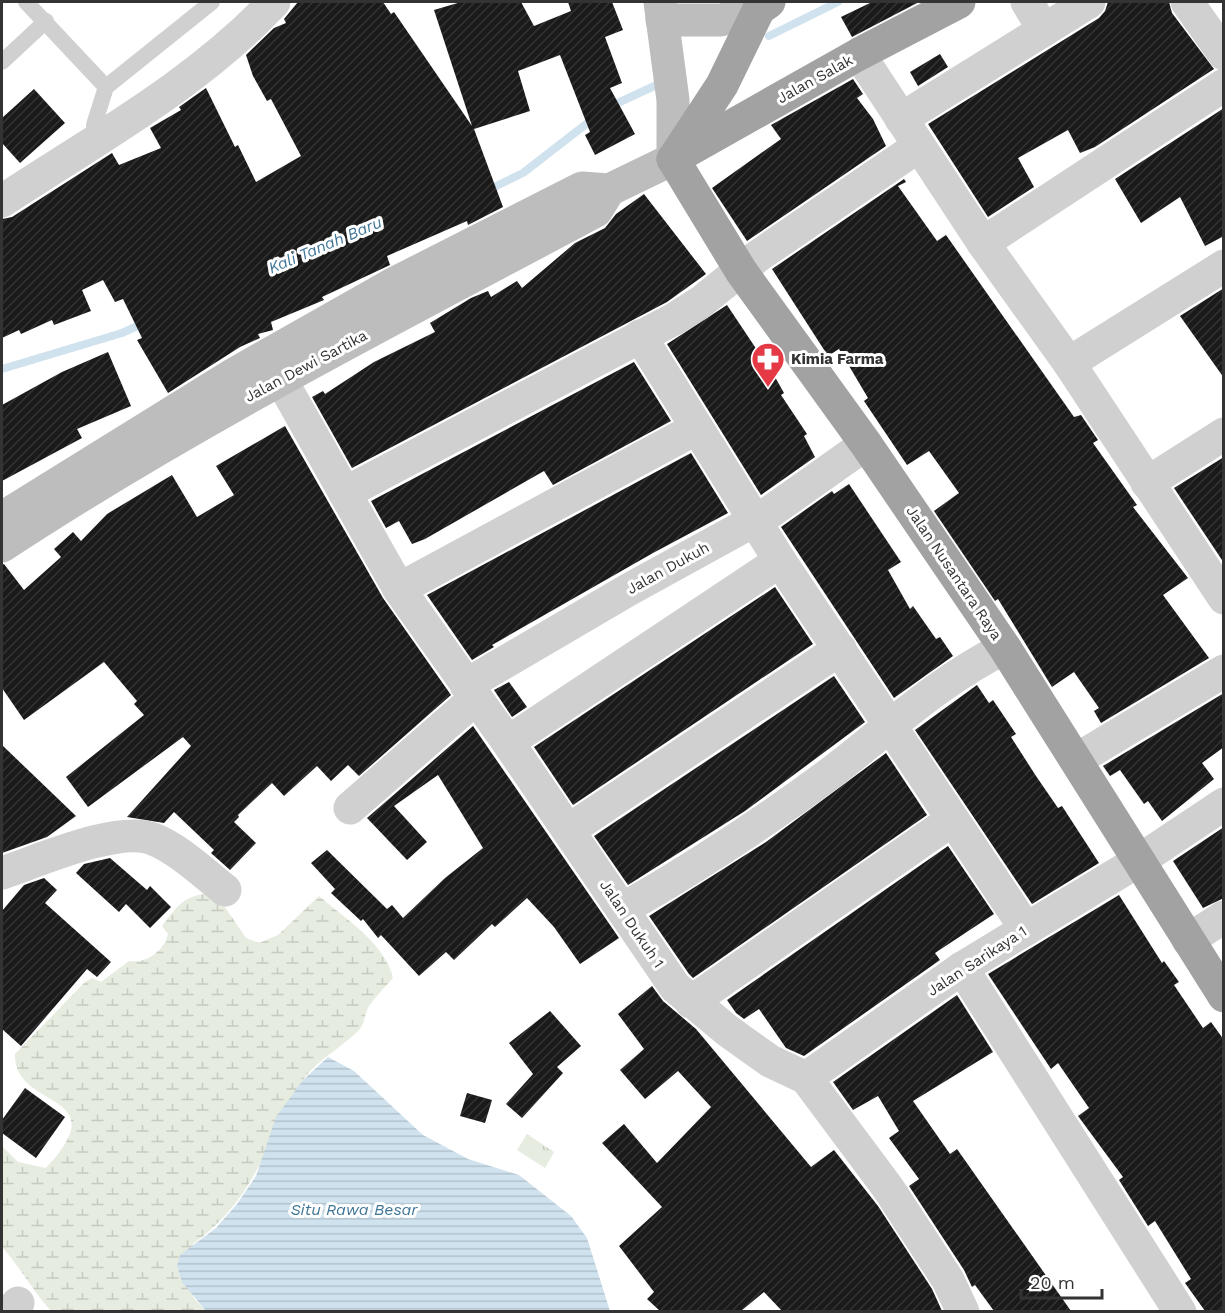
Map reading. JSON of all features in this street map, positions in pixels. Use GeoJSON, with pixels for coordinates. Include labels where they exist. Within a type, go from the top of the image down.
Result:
{"type":"FeatureCollection","features":[{"type":"Feature","properties":{"kind":"highway","name":"Jalan Salak"},"geometry":{"type":"LineString","coordinates":[[673,159],[859,54],[959,2]]}},
{"type":"Feature","properties":{"kind":"highway"},"geometry":{"type":"LineString","coordinates":[[673,159],[722,85],[764,5]]}},
{"type":"Feature","properties":{"kind":"highway","name":"Jalan Nusantara Raya"},"geometry":{"type":"LineString","coordinates":[[673,159],[741,270],[866,444],[1005,648],[1076,760],[1147,856],[1188,940],[1224,996]]}},
{"type":"Feature","properties":{"kind":"main road"},"geometry":{"type":"LineString","coordinates":[[673,159],[673,100],[660,7],[721,20],[764,5]]}},
{"type":"Feature","properties":{"kind":"main road","name":"Jalan Dewi Sartika"},"geometry":{"type":"LineString","coordinates":[[2,518],[234,374],[391,285],[582,188],[609,190],[673,159]]}},
{"type":"Feature","properties":{"kind":"main road","name":"Jalan Dewi Sartika"},"geometry":{"type":"LineString","coordinates":[[2,546],[156,449],[280,378],[596,211],[609,190]]}},
{"type":"Feature","properties":{"kind":"street"},"geometry":{"type":"LineString","coordinates":[[2,201],[192,77],[249,28],[274,2]]}},
{"type":"Feature","properties":{"kind":"street"},"geometry":{"type":"LineString","coordinates":[[1027,2],[1044,30]]}},
{"type":"Feature","properties":{"kind":"street"},"geometry":{"type":"LineString","coordinates":[[901,119],[1089,2]]}},
{"type":"Feature","properties":{"kind":"street"},"geometry":{"type":"LineString","coordinates":[[1187,2],[1224,54]]}},
{"type":"Feature","properties":{"kind":"street"},"geometry":{"type":"LineString","coordinates":[[859,54],[983,243],[1069,363],[1224,598]]}},
{"type":"Feature","properties":{"kind":"street"},"geometry":{"type":"LineString","coordinates":[[983,243],[1224,85]]}},
{"type":"Feature","properties":{"kind":"street"},"geometry":{"type":"LineString","coordinates":[[345,493],[701,302],[758,256],[919,146]]}},
{"type":"Feature","properties":{"kind":"street"},"geometry":{"type":"LineString","coordinates":[[1069,363],[1224,266]]}},
{"type":"Feature","properties":{"kind":"street"},"geometry":{"type":"LineString","coordinates":[[640,336],[780,561],[1026,929]]}},
{"type":"Feature","properties":{"kind":"street","name":"Jalan Dukuh 1"},"geometry":{"type":"LineString","coordinates":[[280,378],[399,589],[508,742],[675,987],[691,1002],[770,1061],[806,1078],[888,1188],[948,1280],[963,1311]]}},
{"type":"Feature","properties":{"kind":"street"},"geometry":{"type":"LineString","coordinates":[[399,589],[697,428]]}},
{"type":"Feature","properties":{"kind":"street"},"geometry":{"type":"LineString","coordinates":[[1147,483],[1224,434]]}},
{"type":"Feature","properties":{"kind":"street","name":"Jalan Dukuh"},"geometry":{"type":"LineString","coordinates":[[350,808],[471,692],[628,590],[755,520],[866,444]]}},
{"type":"Feature","properties":{"kind":"street"},"geometry":{"type":"LineString","coordinates":[[508,742],[780,561]]}},
{"type":"Feature","properties":{"kind":"street"},"geometry":{"type":"LineString","coordinates":[[623,909],[699,865],[780,811],[956,675],[1005,648]]}},
{"type":"Feature","properties":{"kind":"street"},"geometry":{"type":"LineString","coordinates":[[569,830],[840,649]]}},
{"type":"Feature","properties":{"kind":"street"},"geometry":{"type":"LineString","coordinates":[[1076,760],[1224,671]]}},
{"type":"Feature","properties":{"kind":"street","name":"Jalan Sarikaya 1"},"geometry":{"type":"LineString","coordinates":[[806,1078],[962,968],[1147,856],[1224,804]]}},
{"type":"Feature","properties":{"kind":"street"},"geometry":{"type":"LineString","coordinates":[[691,1002],[952,820]]}},
{"type":"Feature","properties":{"kind":"street"},"geometry":{"type":"LineString","coordinates":[[2,873],[110,837],[143,836],[165,845],[225,890]]}},
{"type":"Feature","properties":{"kind":"street"},"geometry":{"type":"LineString","coordinates":[[1188,940],[1224,917]]}},
{"type":"Feature","properties":{"kind":"street"},"geometry":{"type":"LineString","coordinates":[[962,968],[1180,1311]]}},
{"type":"Feature","properties":{"kind":"lane"},"geometry":{"type":"LineString","coordinates":[[26,2],[106,87]]}},
{"type":"Feature","properties":{"kind":"lane"},"geometry":{"type":"LineString","coordinates":[[94,125],[106,87],[212,2]]}},
{"type":"Feature","properties":{"kind":"lane"},"geometry":{"type":"LineString","coordinates":[[2,62],[46,21]]}},
{"type":"Feature","properties":{"kind":"green space"},"geometry":{"type":"Polygon","coordinates":[[[204,894],[218,897],[246,938],[259,943],[278,935],[319,896],[373,943],[389,965],[393,978],[369,1006],[360,1029],[306,1075],[245,1189],[214,1226],[193,1244],[193,1297],[206,1311],[51,1311],[2,1247],[2,1146],[18,1162],[46,1168],[66,1143],[72,1125],[68,1113],[29,1085],[19,1072],[15,1054],[85,982],[92,978],[101,982],[129,961],[148,958],[158,951],[168,934],[162,926],[171,914],[184,901],[204,894]]]}},
{"type":"Feature","properties":{"kind":"green space"},"geometry":{"type":"Polygon","coordinates":[[[527,1134],[554,1152],[545,1168],[517,1150],[527,1134]]]}},
{"type":"Feature","properties":{"kind":"water","name":"Situ Rawa Besar"},"geometry":{"type":"Polygon","coordinates":[[[328,1057],[354,1071],[423,1135],[468,1159],[519,1175],[571,1216],[587,1238],[610,1311],[206,1311],[182,1282],[177,1266],[180,1255],[216,1228],[237,1204],[256,1176],[276,1117],[303,1080],[328,1057]]]}},
{"type":"Feature","properties":{"kind":"building"},"geometry":{"type":"Polygon","coordinates":[[[298,2],[383,2],[391,14],[394,12],[472,126],[434,10],[461,2],[521,2],[534,26],[571,11],[568,2],[612,2],[623,30],[605,37],[622,83],[610,88],[635,134],[595,155],[585,135],[590,132],[560,55],[518,71],[530,111],[474,129],[503,207],[468,225],[467,221],[387,256],[390,265],[322,297],[324,300],[271,322],[273,330],[258,334],[260,338],[240,347],[168,393],[137,340],[142,338],[123,299],[115,302],[103,280],[82,290],[91,311],[54,325],[52,320],[21,334],[19,330],[2,338],[2,219],[12,217],[112,153],[119,165],[161,148],[150,128],[181,110],[179,107],[206,88],[235,147],[238,145],[256,182],[301,156],[271,99],[267,101],[253,76],[246,55],[274,28],[286,23],[284,19],[298,2]]]}},
{"type":"Feature","properties":{"kind":"building"},"geometry":{"type":"Polygon","coordinates":[[[872,2],[919,2],[852,37],[841,17],[872,2]]]}},
{"type":"Feature","properties":{"kind":"building"},"geometry":{"type":"Polygon","coordinates":[[[1108,2],[1169,2],[1172,13],[1214,69],[1095,147],[1080,153],[1068,130],[1018,158],[1034,187],[988,217],[928,124],[1099,18],[1108,2]]]}},
{"type":"Feature","properties":{"kind":"building"},"geometry":{"type":"Polygon","coordinates":[[[940,54],[948,67],[918,86],[910,72],[940,54]]]}},
{"type":"Feature","properties":{"kind":"building"},"geometry":{"type":"Polygon","coordinates":[[[853,79],[863,94],[857,98],[873,119],[886,146],[747,241],[712,188],[781,139],[771,125],[853,79]]]}},
{"type":"Feature","properties":{"kind":"building"},"geometry":{"type":"Polygon","coordinates":[[[34,89],[65,123],[20,163],[2,143],[2,118],[34,89]]]}},
{"type":"Feature","properties":{"kind":"building"},"geometry":{"type":"Polygon","coordinates":[[[1224,108],[1224,236],[1205,246],[1180,197],[1141,223],[1115,179],[1224,108]]]}},
{"type":"Feature","properties":{"kind":"building"},"geometry":{"type":"Polygon","coordinates":[[[904,179],[906,182],[898,186],[937,241],[946,235],[1074,417],[1081,415],[1098,440],[1093,443],[1137,505],[1133,507],[1188,578],[1163,595],[1209,658],[1101,723],[1094,711],[1099,708],[1074,672],[1052,687],[998,599],[995,601],[934,511],[959,493],[929,451],[907,465],[864,401],[868,398],[839,349],[828,356],[772,269],[904,179]]]}},
{"type":"Feature","properties":{"kind":"building"},"geometry":{"type":"Polygon","coordinates":[[[644,194],[706,274],[667,302],[352,468],[312,397],[323,391],[325,394],[374,362],[435,332],[430,323],[471,298],[488,291],[491,297],[517,281],[522,288],[575,243],[605,228],[616,214],[644,194]]]}},
{"type":"Feature","properties":{"kind":"building"},"geometry":{"type":"Polygon","coordinates":[[[1224,288],[1224,378],[1180,316],[1224,288]]]}},
{"type":"Feature","properties":{"kind":"building"},"geometry":{"type":"Polygon","coordinates":[[[727,305],[775,377],[784,393],[781,395],[807,434],[804,436],[815,457],[761,495],[667,344],[727,305]]]}},
{"type":"Feature","properties":{"kind":"building"},"geometry":{"type":"Polygon","coordinates":[[[108,352],[131,406],[77,429],[82,438],[2,481],[2,405],[62,372],[108,352]]]}},
{"type":"Feature","properties":{"kind":"building"},"geometry":{"type":"Polygon","coordinates":[[[634,362],[671,421],[553,485],[544,471],[425,539],[412,544],[399,521],[386,528],[371,501],[634,362]]]}},
{"type":"Feature","properties":{"kind":"building"},"geometry":{"type":"Polygon","coordinates":[[[285,426],[383,598],[451,695],[359,776],[348,765],[331,781],[317,766],[284,796],[272,783],[238,815],[239,817],[234,822],[256,843],[230,870],[211,853],[214,850],[174,812],[164,823],[127,817],[191,746],[183,737],[88,807],[66,777],[144,715],[134,704],[137,701],[104,662],[24,720],[2,688],[2,565],[4,564],[24,590],[61,557],[54,549],[73,532],[81,541],[107,514],[172,475],[197,517],[234,495],[216,466],[285,426]]]}},
{"type":"Feature","properties":{"kind":"building"},"geometry":{"type":"Polygon","coordinates":[[[691,453],[728,513],[492,645],[494,647],[472,660],[427,595],[691,453]]]}},
{"type":"Feature","properties":{"kind":"building"},"geometry":{"type":"Polygon","coordinates":[[[1224,457],[1224,563],[1174,488],[1224,457]]]}},
{"type":"Feature","properties":{"kind":"building"},"geometry":{"type":"Polygon","coordinates":[[[849,484],[901,562],[888,570],[910,609],[913,606],[936,639],[940,637],[953,656],[894,698],[781,527],[832,491],[834,494],[849,484]]]}},
{"type":"Feature","properties":{"kind":"building"},"geometry":{"type":"Polygon","coordinates":[[[775,587],[813,644],[573,805],[534,747],[775,587]]]}},
{"type":"Feature","properties":{"kind":"building"},"geometry":{"type":"Polygon","coordinates":[[[834,676],[865,722],[745,811],[628,885],[594,836],[834,676]]]}},
{"type":"Feature","properties":{"kind":"building"},"geometry":{"type":"Polygon","coordinates":[[[509,682],[527,707],[512,717],[494,690],[509,682]]]}},
{"type":"Feature","properties":{"kind":"building"},"geometry":{"type":"Polygon","coordinates":[[[977,685],[989,703],[993,700],[1016,734],[1011,737],[1036,776],[1058,808],[1062,806],[1099,863],[1032,904],[915,730],[977,685]]]}},
{"type":"Feature","properties":{"kind":"building"},"geometry":{"type":"Polygon","coordinates":[[[1224,693],[1224,747],[1202,763],[1214,779],[1162,821],[1148,801],[1144,804],[1120,770],[1110,776],[1103,766],[1224,693]]]}},
{"type":"Feature","properties":{"kind":"building"},"geometry":{"type":"Polygon","coordinates":[[[473,726],[619,938],[580,964],[554,927],[527,898],[495,927],[492,924],[454,960],[446,952],[419,976],[381,935],[378,938],[363,919],[361,921],[331,893],[335,889],[311,863],[327,850],[387,909],[392,905],[403,918],[445,878],[483,848],[438,775],[394,806],[427,842],[407,860],[367,818],[473,726]]]}},
{"type":"Feature","properties":{"kind":"building"},"geometry":{"type":"Polygon","coordinates":[[[2,745],[76,816],[47,837],[2,853],[2,745]]]}},
{"type":"Feature","properties":{"kind":"building"},"geometry":{"type":"Polygon","coordinates":[[[886,753],[927,815],[693,978],[649,916],[766,842],[886,753]]]}},
{"type":"Feature","properties":{"kind":"building"},"geometry":{"type":"Polygon","coordinates":[[[1224,827],[1224,898],[1203,908],[1173,861],[1224,827]]]}},
{"type":"Feature","properties":{"kind":"building"},"geometry":{"type":"Polygon","coordinates":[[[948,846],[994,914],[935,953],[940,960],[804,1056],[786,1048],[759,1009],[744,1019],[736,1013],[727,1000],[948,846]]]}},
{"type":"Feature","properties":{"kind":"building"},"geometry":{"type":"Polygon","coordinates":[[[110,858],[147,890],[150,886],[171,907],[150,928],[126,904],[119,912],[76,873],[84,864],[110,858]]]}},
{"type":"Feature","properties":{"kind":"building"},"geometry":{"type":"Polygon","coordinates":[[[44,878],[57,890],[45,903],[111,962],[97,977],[87,969],[21,1046],[2,1029],[2,911],[24,885],[44,878]]]}},
{"type":"Feature","properties":{"kind":"building"},"geometry":{"type":"Polygon","coordinates":[[[1119,895],[1162,963],[1164,961],[1179,982],[1174,985],[1203,1028],[1211,1022],[1224,1040],[1224,1311],[1205,1311],[1185,1283],[1191,1279],[1155,1221],[1148,1226],[1119,1180],[1123,1177],[1078,1116],[1089,1108],[1058,1063],[1051,1069],[988,974],[1119,895]]]}},
{"type":"Feature","properties":{"kind":"building"},"geometry":{"type":"Polygon","coordinates":[[[652,986],[663,1001],[696,1029],[811,1167],[834,1150],[878,1206],[932,1289],[942,1311],[782,1311],[764,1292],[741,1311],[660,1311],[647,1299],[654,1292],[619,1246],[662,1207],[602,1143],[624,1124],[657,1163],[711,1107],[678,1071],[645,1099],[620,1070],[644,1049],[618,1014],[652,986]]]}},
{"type":"Feature","properties":{"kind":"building"},"geometry":{"type":"Polygon","coordinates":[[[957,995],[993,1052],[913,1101],[950,1154],[957,1149],[1071,1311],[994,1311],[975,1285],[972,1287],[964,1270],[909,1186],[919,1179],[889,1138],[899,1131],[878,1096],[853,1110],[833,1082],[957,995]]]}},
{"type":"Feature","properties":{"kind":"building"},"geometry":{"type":"Polygon","coordinates":[[[550,1011],[581,1046],[557,1067],[563,1073],[522,1118],[506,1104],[533,1074],[509,1043],[550,1011]]]}},
{"type":"Feature","properties":{"kind":"building"},"geometry":{"type":"Polygon","coordinates":[[[25,1088],[65,1117],[36,1158],[2,1133],[2,1120],[25,1088]]]}},
{"type":"Feature","properties":{"kind":"building"},"geometry":{"type":"Polygon","coordinates":[[[467,1093],[492,1100],[485,1123],[460,1116],[467,1093]]]}},
{"type":"Feature","properties":{"kind":"waterway","name":"Kali Tanah Baru"},"geometry":{"type":"LineString","coordinates":[[769,36],[838,2]]}},
{"type":"Feature","properties":{"kind":"waterway","name":"Kali Tanah Baru"},"geometry":{"type":"LineString","coordinates":[[609,107],[663,82]]}},
{"type":"Feature","properties":{"kind":"waterway","name":"Kali Tanah Baru"},"geometry":{"type":"LineString","coordinates":[[486,191],[523,173],[594,118]]}},
{"type":"Feature","properties":{"kind":"waterway","name":"Kali Tanah Baru"},"geometry":{"type":"LineString","coordinates":[[2,369],[122,333],[146,322]]}},
{"type":"Feature","properties":{"kind":"place","name":"Kimia Farma"},"geometry":{"type":"Point","coordinates":[768,388]}}]}
